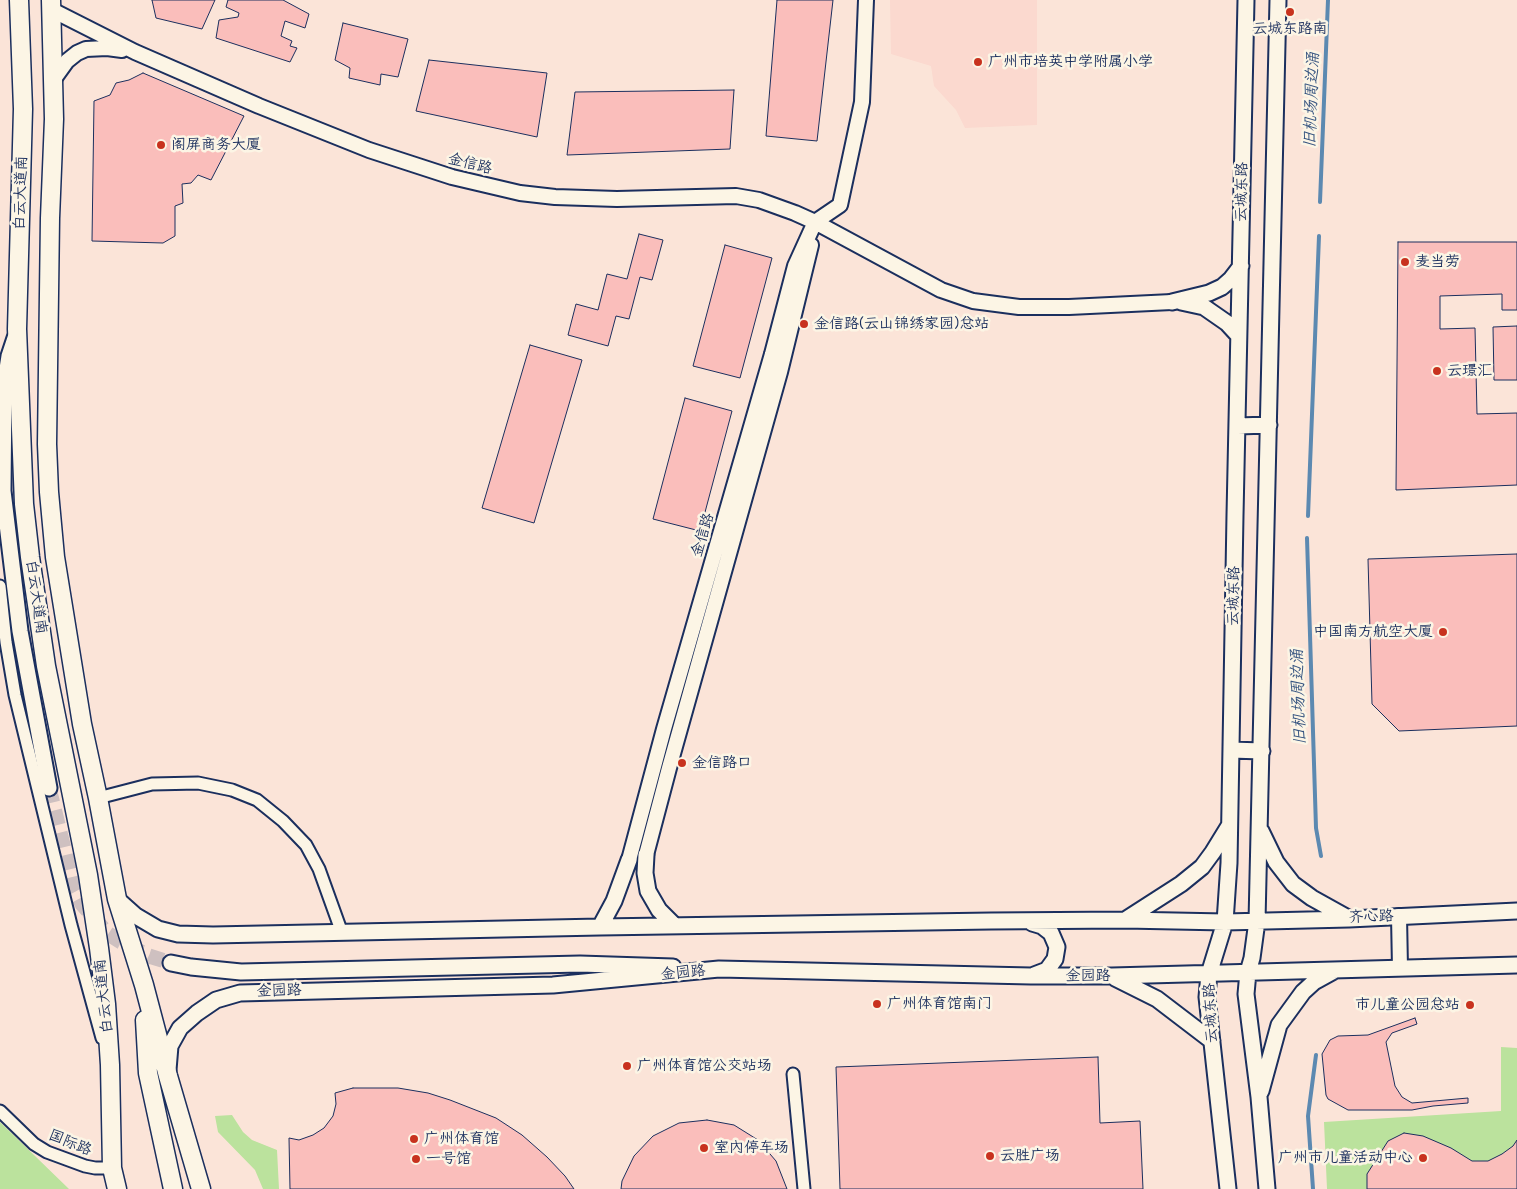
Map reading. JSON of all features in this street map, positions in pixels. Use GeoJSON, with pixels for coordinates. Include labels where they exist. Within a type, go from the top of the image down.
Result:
{"type":"FeatureCollection","features":[{"type":"Feature","properties":{"kind":"highway","name":"白云大道南"},"geometry":{"type":"LineString","coordinates":[[20,0],[23,109],[17,329],[24,504],[46,666],[93,906],[104,984],[110,1065],[112,1168],[117,1189]]}},
{"type":"Feature","properties":{"kind":"highway","name":"白云大道南"},"geometry":{"type":"LineString","coordinates":[[51,5],[54,79],[47,392],[51,526],[82,724],[117,899],[144,985],[201,1189]]}},
{"type":"Feature","properties":{"kind":"highway","name":"白云大道南"},"geometry":{"type":"LineString","coordinates":[[144,985],[148,1073],[173,1189]]}},
{"type":"Feature","properties":{"kind":"main road","name":"云城东路"},"geometry":{"type":"LineString","coordinates":[[1228,1189],[1207,997],[1210,974],[1226,922],[1230,824],[1246,0]]}},
{"type":"Feature","properties":{"kind":"main road","name":"云城东路"},"geometry":{"type":"LineString","coordinates":[[1267,1189],[1260,1097],[1246,1008],[1246,994],[1257,921],[1260,829],[1278,0]]}},
{"type":"Feature","properties":{"kind":"main road"},"geometry":{"type":"LineString","coordinates":[[1172,302],[1209,293],[1222,287],[1241,266]]}},
{"type":"Feature","properties":{"kind":"main road"},"geometry":{"type":"LineString","coordinates":[[1172,302],[1204,307],[1227,322],[1238,335]]}},
{"type":"Feature","properties":{"kind":"main road"},"geometry":{"type":"LineString","coordinates":[[17,329],[6,372],[1,424],[3,492],[14,586],[27,672],[49,788]]}},
{"type":"Feature","properties":{"kind":"main road"},"geometry":{"type":"LineString","coordinates":[[1238,426],[1269,425]]}},
{"type":"Feature","properties":{"kind":"main road"},"geometry":{"type":"LineString","coordinates":[[1231,750],[1262,751]]}},
{"type":"Feature","properties":{"kind":"main road"},"geometry":{"type":"LineString","coordinates":[[1125,920],[1181,884],[1202,867],[1230,824]]}},
{"type":"Feature","properties":{"kind":"main road"},"geometry":{"type":"LineString","coordinates":[[1260,829],[1276,862],[1293,884],[1312,898],[1349,918]]}},
{"type":"Feature","properties":{"kind":"main road"},"geometry":{"type":"LineString","coordinates":[[646,854],[645,873],[648,891],[659,910],[674,925]]}},
{"type":"Feature","properties":{"kind":"main road"},"geometry":{"type":"LineString","coordinates":[[600,927],[614,901],[629,860]]}},
{"type":"Feature","properties":{"kind":"main road"},"geometry":{"type":"LineString","coordinates":[[117,899],[136,916],[158,929],[178,934],[213,935],[674,925],[1125,920],[1226,922]]}},
{"type":"Feature","properties":{"kind":"main road","name":"齐心路"},"geometry":{"type":"LineString","coordinates":[[1226,922],[1517,911]]}},
{"type":"Feature","properties":{"kind":"main road"},"geometry":{"type":"LineString","coordinates":[[1024,921],[1042,926],[1051,933],[1057,947],[1055,958],[1047,970],[1030,976]]}},
{"type":"Feature","properties":{"kind":"main road"},"geometry":{"type":"LineString","coordinates":[[171,963],[241,972],[580,964],[719,969]]}},
{"type":"Feature","properties":{"kind":"main road"},"geometry":{"type":"LineString","coordinates":[[1248,972],[1517,965]]}},
{"type":"Feature","properties":{"kind":"main road","name":"金园路"},"geometry":{"type":"LineString","coordinates":[[168,1076],[170,1046],[180,1028],[197,1012],[216,1000],[240,993],[553,985],[719,969],[1030,976],[1112,976],[1248,972]]}},
{"type":"Feature","properties":{"kind":"main road"},"geometry":{"type":"LineString","coordinates":[[1260,1097],[1279,1026],[1303,992],[1314,982],[1336,970]]}},
{"type":"Feature","properties":{"kind":"main road"},"geometry":{"type":"LineString","coordinates":[[1112,976],[1157,998],[1212,1041]]}},
{"type":"Feature","properties":{"kind":"street"},"geometry":{"type":"LineString","coordinates":[[866,0],[862,102],[840,205],[815,222],[941,290],[973,301],[1019,307],[1069,307],[1172,302]]}},
{"type":"Feature","properties":{"kind":"street"},"geometry":{"type":"LineString","coordinates":[[51,5],[135,52]]}},
{"type":"Feature","properties":{"kind":"street"},"geometry":{"type":"LineString","coordinates":[[54,79],[67,61],[86,49],[107,48],[135,52]]}},
{"type":"Feature","properties":{"kind":"street","name":"金信路"},"geometry":{"type":"LineString","coordinates":[[135,52],[343,141],[452,177],[520,192],[580,199],[748,197],[777,206],[815,222]]}},
{"type":"Feature","properties":{"kind":"street","name":"金信路"},"geometry":{"type":"LineString","coordinates":[[646,854],[780,372],[815,222]]}},
{"type":"Feature","properties":{"kind":"street","name":"金信路"},"geometry":{"type":"LineString","coordinates":[[629,860],[664,729],[772,354],[795,266],[815,222]]}},
{"type":"Feature","properties":{"kind":"street"},"geometry":{"type":"LineString","coordinates":[[0,586],[11,671],[29,753],[77,947],[110,1065]]}},
{"type":"Feature","properties":{"kind":"street"},"geometry":{"type":"LineString","coordinates":[[98,798],[152,784],[198,783],[232,790],[257,800],[283,821],[306,845],[319,869],[342,933]]}},
{"type":"Feature","properties":{"kind":"street"},"geometry":{"type":"LineString","coordinates":[[1399,916],[1400,968]]}},
{"type":"Feature","properties":{"kind":"street"},"geometry":{"type":"LineString","coordinates":[[793,1074],[804,1189]]}},
{"type":"Feature","properties":{"kind":"street","name":"国际路"},"geometry":{"type":"LineString","coordinates":[[0,1110],[34,1144],[47,1152],[85,1166],[112,1168]]}},
{"type":"Feature","properties":{"kind":"shaded area","name":"广州市培英中学附属小学"},"geometry":{"type":"Polygon","coordinates":[[[890,0],[1037,0],[1037,125],[965,128],[956,110],[934,86],[931,66],[891,54],[890,0]]]}},
{"type":"Feature","properties":{"kind":"green space"},"geometry":{"type":"Polygon","coordinates":[[[1501,1047],[1517,1048],[1517,1189],[1327,1189],[1324,1122],[1501,1111],[1501,1047]]]}},
{"type":"Feature","properties":{"kind":"green space"},"geometry":{"type":"Polygon","coordinates":[[[232,1115],[243,1132],[252,1140],[277,1150],[279,1189],[263,1189],[255,1170],[218,1132],[215,1116],[232,1115]]]}},
{"type":"Feature","properties":{"kind":"green space"},"geometry":{"type":"Polygon","coordinates":[[[0,1122],[69,1189],[0,1189],[0,1122]]]}},
{"type":"Feature","properties":{"kind":"building"},"geometry":{"type":"Polygon","coordinates":[[[152,0],[215,0],[202,29],[156,18],[152,0]]]}},
{"type":"Feature","properties":{"kind":"building"},"geometry":{"type":"Polygon","coordinates":[[[228,0],[283,0],[309,14],[305,28],[285,21],[281,36],[292,41],[290,46],[297,48],[290,62],[216,38],[219,20],[238,17],[239,13],[226,7],[228,0]]]}},
{"type":"Feature","properties":{"kind":"building"},"geometry":{"type":"Polygon","coordinates":[[[777,0],[833,0],[817,141],[766,136],[777,0]]]}},
{"type":"Feature","properties":{"kind":"building"},"geometry":{"type":"Polygon","coordinates":[[[343,23],[408,39],[398,77],[381,74],[380,85],[349,78],[350,68],[335,60],[343,23]]]}},
{"type":"Feature","properties":{"kind":"building"},"geometry":{"type":"Polygon","coordinates":[[[429,60],[547,73],[537,137],[416,111],[429,60]]]}},
{"type":"Feature","properties":{"kind":"building","name":"阁屏商务大厦"},"geometry":{"type":"Polygon","coordinates":[[[143,73],[244,116],[211,180],[198,175],[191,183],[182,184],[183,203],[175,206],[175,236],[163,243],[92,241],[94,101],[110,95],[116,83],[129,80],[143,73]]]}},
{"type":"Feature","properties":{"kind":"building"},"geometry":{"type":"Polygon","coordinates":[[[734,90],[730,149],[567,155],[575,92],[734,90]]]}},
{"type":"Feature","properties":{"kind":"building"},"geometry":{"type":"Polygon","coordinates":[[[639,234],[663,240],[652,280],[640,277],[629,319],[616,316],[608,346],[568,335],[576,304],[598,310],[607,274],[627,279],[639,234]]]}},
{"type":"Feature","properties":{"kind":"building","name":"云璟汇"},"geometry":{"type":"Polygon","coordinates":[[[1398,242],[1517,242],[1517,310],[1502,310],[1502,294],[1440,296],[1440,329],[1475,328],[1477,414],[1517,413],[1517,485],[1396,490],[1398,242]]]}},
{"type":"Feature","properties":{"kind":"building"},"geometry":{"type":"Polygon","coordinates":[[[725,245],[772,258],[740,378],[693,366],[725,245]]]}},
{"type":"Feature","properties":{"kind":"building","name":"云璟汇"},"geometry":{"type":"Polygon","coordinates":[[[1517,326],[1517,380],[1494,380],[1493,327],[1517,326]]]}},
{"type":"Feature","properties":{"kind":"building"},"geometry":{"type":"Polygon","coordinates":[[[530,345],[582,360],[534,523],[482,508],[530,345]]]}},
{"type":"Feature","properties":{"kind":"building"},"geometry":{"type":"Polygon","coordinates":[[[685,398],[732,411],[700,531],[653,519],[685,398]]]}},
{"type":"Feature","properties":{"kind":"building","name":"中国南方航空大厦"},"geometry":{"type":"Polygon","coordinates":[[[1517,554],[1517,726],[1399,731],[1372,704],[1368,559],[1517,554]]]}},
{"type":"Feature","properties":{"kind":"building"},"geometry":{"type":"Polygon","coordinates":[[[1415,1018],[1417,1024],[1392,1033],[1386,1042],[1395,1086],[1402,1097],[1412,1103],[1468,1098],[1468,1103],[1412,1110],[1348,1110],[1328,1099],[1322,1054],[1330,1040],[1338,1036],[1368,1035],[1415,1018]]]}},
{"type":"Feature","properties":{"kind":"building","name":"云胜广场"},"geometry":{"type":"Polygon","coordinates":[[[1098,1057],[1100,1123],[1140,1121],[1143,1189],[840,1189],[836,1067],[1098,1057]]]}},
{"type":"Feature","properties":{"kind":"building","name":"广州体育馆"},"geometry":{"type":"Polygon","coordinates":[[[353,1088],[398,1088],[428,1093],[496,1118],[522,1135],[547,1157],[565,1176],[574,1189],[290,1189],[289,1138],[299,1140],[313,1135],[324,1128],[333,1116],[336,1104],[335,1093],[353,1088]]]}},
{"type":"Feature","properties":{"kind":"building","name":"室内停车场"},"geometry":{"type":"Polygon","coordinates":[[[707,1120],[734,1125],[758,1140],[776,1161],[787,1189],[621,1189],[622,1181],[634,1156],[653,1136],[679,1123],[707,1120]]]}},
{"type":"Feature","properties":{"kind":"building","name":"广州市儿童活动中心"},"geometry":{"type":"Polygon","coordinates":[[[1404,1133],[1423,1136],[1451,1148],[1472,1161],[1488,1161],[1502,1154],[1513,1146],[1517,1140],[1517,1189],[1367,1189],[1367,1174],[1388,1141],[1404,1133]]]}},
{"type":"Feature","properties":{"kind":"waterway","name":"旧机场周边涌"},"geometry":{"type":"LineString","coordinates":[[1320,202],[1328,0]]}},
{"type":"Feature","properties":{"kind":"waterway","name":"旧机场周边涌"},"geometry":{"type":"LineString","coordinates":[[1308,516],[1319,236]]}},
{"type":"Feature","properties":{"kind":"waterway","name":"旧机场周边涌"},"geometry":{"type":"LineString","coordinates":[[1307,538],[1316,828],[1321,856]]}},
{"type":"Feature","properties":{"kind":"waterway","name":"旧机场周边涌"},"geometry":{"type":"LineString","coordinates":[[1313,1189],[1308,1116],[1316,1055]]}},
{"type":"Feature","properties":{"kind":"tunnel"},"geometry":{"type":"LineString","coordinates":[[49,788],[74,889],[82,904],[107,933],[149,956],[171,963]]}},
{"type":"Feature","properties":{"kind":"place","name":"云城东路南"},"geometry":{"type":"Point","coordinates":[1290,12]}},
{"type":"Feature","properties":{"kind":"place","name":"广州市培英中学附属小学"},"geometry":{"type":"Point","coordinates":[978,62]}},
{"type":"Feature","properties":{"kind":"place","name":"阁屏商务大厦"},"geometry":{"type":"Point","coordinates":[161,145]}},
{"type":"Feature","properties":{"kind":"place","name":"麦当劳"},"geometry":{"type":"Point","coordinates":[1405,262]}},
{"type":"Feature","properties":{"kind":"place","name":"金信路(云山锦绣家园)总站"},"geometry":{"type":"Point","coordinates":[804,324]}},
{"type":"Feature","properties":{"kind":"place","name":"云璟汇"},"geometry":{"type":"Point","coordinates":[1437,371]}},
{"type":"Feature","properties":{"kind":"place","name":"中国南方航空大厦"},"geometry":{"type":"Point","coordinates":[1443,632]}},
{"type":"Feature","properties":{"kind":"place","name":"金信路口"},"geometry":{"type":"Point","coordinates":[682,763]}},
{"type":"Feature","properties":{"kind":"place","name":"广州体育馆南门"},"geometry":{"type":"Point","coordinates":[877,1004]}},
{"type":"Feature","properties":{"kind":"place","name":"市儿童公园总站"},"geometry":{"type":"Point","coordinates":[1470,1005]}},
{"type":"Feature","properties":{"kind":"place","name":"广州体育馆公交站场"},"geometry":{"type":"Point","coordinates":[627,1066]}},
{"type":"Feature","properties":{"kind":"place","name":"广州体育馆"},"geometry":{"type":"Point","coordinates":[414,1139]}},
{"type":"Feature","properties":{"kind":"place","name":"室内停车场"},"geometry":{"type":"Point","coordinates":[704,1148]}},
{"type":"Feature","properties":{"kind":"place","name":"云胜广场"},"geometry":{"type":"Point","coordinates":[990,1156]}},
{"type":"Feature","properties":{"kind":"place","name":"广州市儿童活动中心"},"geometry":{"type":"Point","coordinates":[1423,1158]}},
{"type":"Feature","properties":{"kind":"place","name":"一号馆"},"geometry":{"type":"Point","coordinates":[416,1159]}}]}
